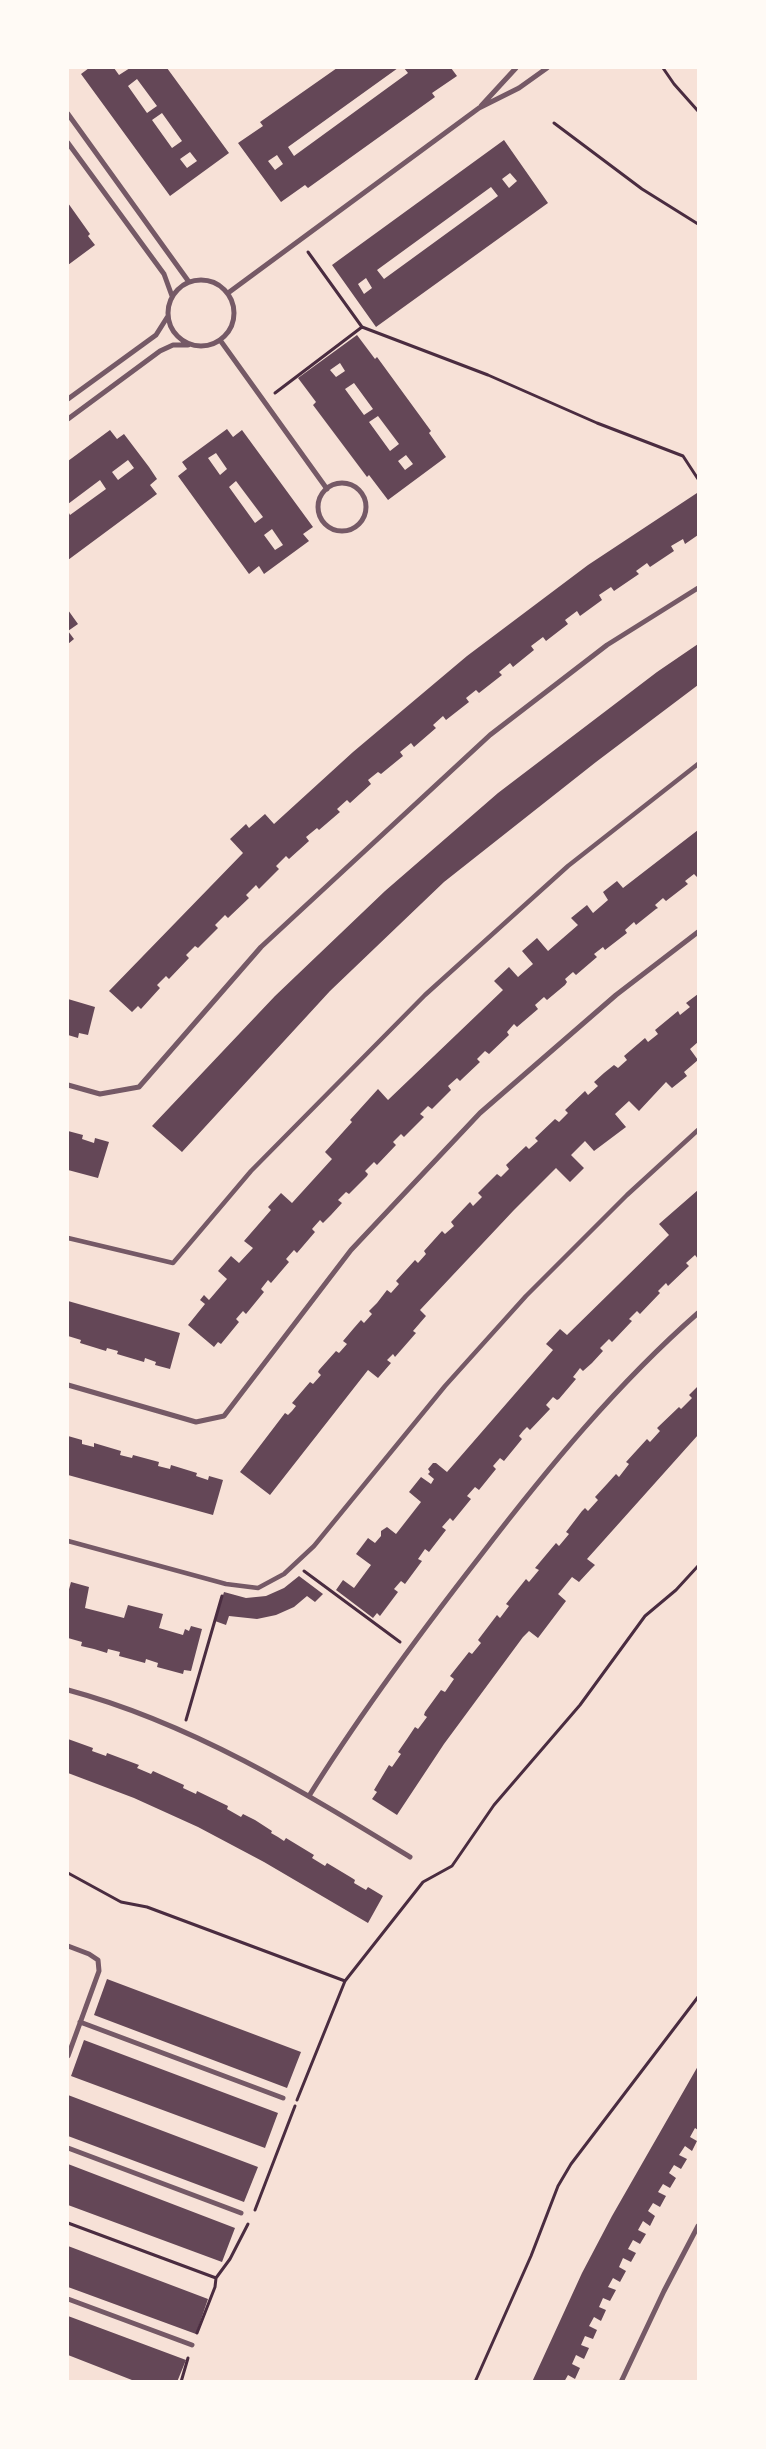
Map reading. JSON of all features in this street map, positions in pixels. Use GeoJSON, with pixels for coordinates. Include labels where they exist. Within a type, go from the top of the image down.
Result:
{"type":"FeatureCollection","features":[{"type":"Feature","properties":{"kind":"street"},"geometry":{"type":"LineString","coordinates":[[479,108],[516,68]]}},
{"type":"Feature","properties":{"kind":"street"},"geometry":{"type":"LineString","coordinates":[[228,293],[479,108],[519,88],[547,68]]}},
{"type":"Feature","properties":{"kind":"street"},"geometry":{"type":"LineString","coordinates":[[68,114],[189,282]]}},
{"type":"Feature","properties":{"kind":"street"},"geometry":{"type":"LineString","coordinates":[[68,142],[164,274],[172,296],[168,316],[156,335],[68,399]]}},
{"type":"Feature","properties":{"kind":"street"},"geometry":{"type":"LineString","coordinates":[[68,419],[160,351],[173,345],[194,346],[212,344],[228,333],[232,324],[232,303],[228,293],[220,286],[210,281],[189,282],[172,296]]}},
{"type":"Feature","properties":{"kind":"street"},"geometry":{"type":"LineString","coordinates":[[168,316],[176,335],[194,346]]}},
{"type":"Feature","properties":{"kind":"street"},"geometry":{"type":"LineString","coordinates":[[220,340],[327,489]]}},
{"type":"Feature","properties":{"kind":"street"},"geometry":{"type":"LineString","coordinates":[[342,483],[358,489],[366,502],[366,511],[359,525],[345,532],[337,531],[324,524],[318,510],[322,494],[327,489],[342,483]]}},
{"type":"Feature","properties":{"kind":"street"},"geometry":{"type":"LineString","coordinates":[[68,1085],[100,1094],[139,1086],[261,947],[490,735],[607,645],[698,588]]}},
{"type":"Feature","properties":{"kind":"street"},"geometry":{"type":"LineString","coordinates":[[68,1238],[173,1263],[251,1171],[425,995],[568,866],[698,764]]}},
{"type":"Feature","properties":{"kind":"street"},"geometry":{"type":"LineString","coordinates":[[68,1385],[196,1422],[224,1416],[351,1250],[480,1113],[616,995],[698,932]]}},
{"type":"Feature","properties":{"kind":"street"},"geometry":{"type":"LineString","coordinates":[[68,1541],[226,1584],[258,1588],[284,1574],[314,1546],[445,1386],[526,1296],[627,1195],[698,1130]]}},
{"type":"Feature","properties":{"kind":"street"},"geometry":{"type":"LineString","coordinates":[[309,1796],[436,1612],[540,1478],[659,1347],[698,1313]]}},
{"type":"Feature","properties":{"kind":"street"},"geometry":{"type":"LineString","coordinates":[[68,1690],[146,1717],[209,1743],[309,1796],[410,1857]]}},
{"type":"Feature","properties":{"kind":"street"},"geometry":{"type":"LineString","coordinates":[[68,1946],[90,1954],[98,1960],[99,1971],[68,2056]]}},
{"type":"Feature","properties":{"kind":"street"},"geometry":{"type":"LineString","coordinates":[[80,2022],[283,2098]]}},
{"type":"Feature","properties":{"kind":"street"},"geometry":{"type":"LineString","coordinates":[[68,2148],[241,2213]]}},
{"type":"Feature","properties":{"kind":"street"},"geometry":{"type":"LineString","coordinates":[[621,2382],[664,2291],[698,2226]]}},
{"type":"Feature","properties":{"kind":"street"},"geometry":{"type":"LineString","coordinates":[[68,2299],[192,2345]]}},
{"type":"Feature","properties":{"kind":"path"},"geometry":{"type":"LineString","coordinates":[[663,68],[674,84],[698,111]]}},
{"type":"Feature","properties":{"kind":"path"},"geometry":{"type":"LineString","coordinates":[[554,123],[642,188],[698,224]]}},
{"type":"Feature","properties":{"kind":"path"},"geometry":{"type":"LineString","coordinates":[[300,240],[362,327],[488,375],[597,423],[683,456],[698,479]]}},
{"type":"Feature","properties":{"kind":"path"},"geometry":{"type":"LineString","coordinates":[[264,401],[362,327]]}},
{"type":"Feature","properties":{"kind":"path"},"geometry":{"type":"LineString","coordinates":[[295,1564],[410,1649]]}},
{"type":"Feature","properties":{"kind":"path"},"geometry":{"type":"LineString","coordinates":[[253,2213],[344,1981],[423,1882],[452,1866],[494,1805],[580,1705],[645,1616],[676,1590],[698,1566]]}},
{"type":"Feature","properties":{"kind":"path"},"geometry":{"type":"LineString","coordinates":[[183,1732],[226,1584]]}},
{"type":"Feature","properties":{"kind":"path"},"geometry":{"type":"LineString","coordinates":[[68,1873],[121,1902],[147,1907],[344,1981]]}},
{"type":"Feature","properties":{"kind":"path"},"geometry":{"type":"LineString","coordinates":[[475,2382],[527,2265],[558,2186],[571,2164],[698,1996]]}},
{"type":"Feature","properties":{"kind":"path"},"geometry":{"type":"LineString","coordinates":[[181,2382],[192,2345],[215,2287],[216,2278],[230,2259],[250,2220]]}},
{"type":"Feature","properties":{"kind":"path"},"geometry":{"type":"LineString","coordinates":[[68,2222],[216,2278]]}},
{"type":"Feature","properties":{"kind":"building"},"geometry":{"type":"Polygon","coordinates":[[[89,68],[114,68],[119,75],[130,68],[167,68],[229,153],[170,196],[81,74],[89,68]],[[137,79],[128,86],[147,113],[157,106],[137,79]],[[162,113],[152,120],[172,148],[182,141],[162,113]],[[190,152],[180,159],[187,168],[197,161],[190,152]]]}},
{"type":"Feature","properties":{"kind":"building"},"geometry":{"type":"Polygon","coordinates":[[[337,68],[398,68],[288,147],[294,156],[408,73],[404,68],[451,68],[457,76],[432,93],[435,97],[308,188],[305,185],[281,202],[238,143],[263,126],[260,122],[337,68]],[[277,155],[268,161],[275,170],[283,164],[277,155]]]}},
{"type":"Feature","properties":{"kind":"building"},"geometry":{"type":"Polygon","coordinates":[[[504,140],[548,203],[376,327],[332,265],[504,140]],[[510,173],[502,179],[509,188],[517,181],[510,173]],[[491,187],[377,270],[384,279],[498,196],[491,187]],[[366,278],[358,284],[364,294],[372,288],[366,278]]]}},
{"type":"Feature","properties":{"kind":"building"},"geometry":{"type":"Polygon","coordinates":[[[68,203],[90,234],[88,236],[95,245],[68,265],[68,203]]]}},
{"type":"Feature","properties":{"kind":"building"},"geometry":{"type":"Polygon","coordinates":[[[357,335],[375,359],[377,357],[431,431],[429,433],[446,457],[388,500],[369,475],[367,477],[313,405],[316,402],[298,378],[357,335]],[[340,363],[330,370],[336,377],[345,371],[340,363]],[[354,383],[345,389],[364,415],[373,409],[354,383]],[[378,416],[369,422],[390,451],[399,444],[378,416]],[[406,455],[398,461],[405,470],[413,464],[406,455]]]}},
{"type":"Feature","properties":{"kind":"building"},"geometry":{"type":"Polygon","coordinates":[[[227,429],[233,437],[242,430],[313,527],[303,534],[309,541],[264,574],[259,566],[249,574],[178,476],[187,469],[182,462],[227,429]],[[216,453],[208,458],[220,475],[227,469],[216,453]],[[236,481],[229,487],[255,523],[263,517],[236,481]],[[272,529],[264,535],[275,550],[283,545],[272,529]]]}},
{"type":"Feature","properties":{"kind":"building"},"geometry":{"type":"Polygon","coordinates":[[[110,430],[117,439],[124,434],[157,479],[150,485],[157,494],[68,560],[68,511],[70,515],[106,489],[100,480],[68,504],[68,461],[110,430]],[[128,460],[112,472],[118,480],[134,468],[128,460]]]}},
{"type":"Feature","properties":{"kind":"building"},"geometry":{"type":"Polygon","coordinates":[[[697,493],[698,535],[685,544],[683,539],[671,546],[674,551],[650,567],[647,563],[636,571],[639,574],[614,591],[611,587],[599,595],[602,600],[580,616],[577,611],[565,620],[568,624],[546,641],[543,637],[531,646],[534,650],[513,667],[510,663],[499,672],[502,675],[479,693],[476,690],[466,698],[469,702],[446,720],[443,716],[433,725],[436,728],[414,747],[411,743],[400,752],[403,756],[381,774],[378,772],[368,780],[371,784],[350,803],[347,800],[337,809],[340,812],[319,830],[317,828],[306,837],[309,841],[289,859],[286,856],[276,866],[279,869],[259,889],[256,885],[246,895],[249,898],[228,918],[225,915],[215,925],[218,928],[198,948],[195,946],[186,955],[189,958],[169,979],[166,976],[157,985],[160,988],[141,1009],[138,1006],[132,1012],[109,991],[243,853],[230,839],[246,824],[249,828],[265,814],[274,824],[353,752],[467,656],[588,565],[697,493]]]}},
{"type":"Feature","properties":{"kind":"building"},"geometry":{"type":"Polygon","coordinates":[[[68,610],[78,624],[68,631],[68,610]]]}},
{"type":"Feature","properties":{"kind":"building"},"geometry":{"type":"Polygon","coordinates":[[[68,631],[74,639],[68,644],[68,631]]]}},
{"type":"Feature","properties":{"kind":"building"},"geometry":{"type":"Polygon","coordinates":[[[698,644],[698,685],[596,762],[444,882],[330,991],[182,1152],[152,1126],[275,996],[385,891],[498,793],[657,672],[698,644]]]}},
{"type":"Feature","properties":{"kind":"building"},"geometry":{"type":"Polygon","coordinates":[[[698,830],[698,876],[694,874],[685,881],[688,884],[666,901],[663,898],[655,905],[658,908],[636,925],[634,922],[625,930],[627,933],[605,950],[603,947],[594,954],[597,957],[576,975],[573,972],[565,979],[567,982],[565,985],[547,1000],[544,997],[535,1005],[538,1009],[517,1027],[514,1024],[507,1032],[509,1035],[489,1054],[485,1051],[477,1059],[480,1062],[460,1081],[457,1078],[448,1086],[451,1090],[432,1109],[428,1106],[420,1114],[424,1117],[404,1137],[401,1134],[393,1142],[396,1145],[377,1165],[374,1162],[365,1171],[368,1174],[367,1176],[349,1194],[346,1192],[338,1200],[342,1203],[331,1215],[323,1223],[320,1220],[312,1229],[315,1232],[297,1253],[294,1250],[286,1259],[289,1262],[271,1283],[268,1280],[261,1289],[264,1292],[246,1314],[243,1311],[236,1319],[239,1322],[221,1344],[218,1342],[214,1347],[188,1325],[205,1304],[200,1300],[204,1295],[209,1300],[227,1279],[218,1271],[231,1256],[239,1263],[253,1248],[244,1241],[271,1210],[268,1207],[281,1193],[292,1203],[332,1159],[325,1152],[378,1089],[388,1100],[503,990],[494,981],[509,967],[518,977],[533,964],[522,951],[537,938],[548,951],[578,925],[571,918],[587,905],[593,913],[608,900],[603,892],[617,881],[623,888],[698,830]]]}},
{"type":"Feature","properties":{"kind":"building"},"geometry":{"type":"Polygon","coordinates":[[[698,994],[698,1042],[690,1049],[698,1060],[684,1072],[687,1076],[672,1088],[666,1082],[639,1111],[629,1101],[615,1114],[626,1127],[594,1151],[585,1141],[571,1155],[584,1168],[570,1182],[556,1168],[514,1210],[420,1310],[426,1316],[413,1331],[416,1333],[395,1357],[393,1354],[387,1360],[391,1363],[378,1378],[368,1370],[270,1495],[240,1472],[285,1413],[288,1415],[296,1406],[292,1403],[310,1382],[313,1384],[321,1375],[318,1372],[319,1370],[336,1351],[339,1353],[347,1344],[343,1341],[354,1328],[361,1320],[364,1323],[372,1314],[369,1311],[387,1290],[391,1293],[399,1284],[396,1281],[415,1260],[418,1263],[426,1254],[424,1251],[442,1231],[445,1234],[454,1226],[451,1222],[468,1204],[470,1202],[473,1206],[482,1197],[478,1193],[497,1174],[501,1177],[509,1169],[506,1165],[526,1146],[529,1149],[538,1141],[535,1138],[555,1119],[559,1122],[568,1113],[565,1110],[585,1091],[588,1095],[598,1086],[594,1082],[614,1065],[618,1068],[627,1060],[624,1056],[645,1038],[648,1042],[658,1034],[655,1030],[678,1011],[680,1015],[690,1007],[686,1003],[698,994]]]}},
{"type":"Feature","properties":{"kind":"building"},"geometry":{"type":"Polygon","coordinates":[[[68,999],[95,1007],[88,1035],[79,1033],[78,1038],[68,1035],[68,999]]]}},
{"type":"Feature","properties":{"kind":"building"},"geometry":{"type":"Polygon","coordinates":[[[68,1131],[83,1135],[82,1139],[94,1143],[95,1138],[109,1142],[98,1178],[68,1170],[68,1131]]]}},
{"type":"Feature","properties":{"kind":"building"},"geometry":{"type":"Polygon","coordinates":[[[698,1190],[698,1259],[695,1255],[686,1263],[689,1266],[668,1286],[666,1283],[658,1291],[660,1293],[640,1314],[637,1311],[629,1319],[632,1321],[612,1342],[609,1339],[600,1348],[603,1351],[592,1363],[583,1371],[580,1368],[573,1377],[576,1379],[559,1399],[557,1400],[553,1397],[546,1405],[550,1409],[530,1430],[527,1427],[523,1431],[519,1436],[522,1439],[504,1461],[500,1458],[493,1466],[496,1469],[479,1490],[475,1487],[467,1496],[471,1499],[453,1521],[450,1518],[442,1527],[446,1530],[429,1552],[425,1549],[418,1559],[422,1561],[405,1584],[401,1581],[394,1589],[398,1592],[380,1616],[377,1613],[373,1618],[336,1590],[343,1580],[354,1588],[371,1565],[356,1554],[368,1538],[375,1543],[381,1536],[381,1531],[387,1527],[396,1534],[421,1502],[409,1492],[421,1477],[431,1484],[434,1479],[428,1474],[430,1472],[428,1469],[433,1463],[436,1463],[447,1472],[553,1350],[546,1344],[560,1329],[567,1335],[669,1235],[659,1224],[698,1190]]]}},
{"type":"Feature","properties":{"kind":"building"},"geometry":{"type":"Polygon","coordinates":[[[68,1301],[180,1333],[170,1369],[155,1365],[156,1362],[145,1358],[144,1362],[117,1354],[118,1351],[107,1348],[106,1351],[80,1343],[81,1340],[68,1336],[68,1301]]]}},
{"type":"Feature","properties":{"kind":"building"},"geometry":{"type":"Polygon","coordinates":[[[698,1386],[698,1435],[587,1559],[595,1565],[579,1582],[572,1577],[558,1594],[566,1601],[538,1638],[529,1631],[523,1637],[444,1744],[397,1815],[372,1799],[377,1792],[374,1790],[389,1765],[392,1767],[401,1754],[398,1752],[415,1727],[418,1729],[427,1717],[424,1715],[425,1712],[441,1690],[445,1692],[454,1679],[450,1676],[469,1652],[472,1654],[481,1643],[478,1640],[497,1615],[500,1618],[509,1606],[506,1604],[526,1579],[529,1582],[539,1570],[535,1568],[556,1543],[559,1546],[569,1534],[566,1532],[582,1511],[585,1508],[588,1511],[598,1500],[595,1497],[616,1474],[619,1477],[629,1464],[626,1462],[647,1439],[650,1442],[660,1431],[657,1428],[679,1407],[681,1409],[692,1398],[689,1395],[698,1386]]]}},
{"type":"Feature","properties":{"kind":"building"},"geometry":{"type":"Polygon","coordinates":[[[68,1436],[82,1440],[82,1444],[94,1447],[94,1443],[121,1451],[120,1455],[132,1458],[133,1455],[159,1462],[158,1466],[170,1469],[171,1465],[197,1473],[196,1476],[208,1480],[209,1476],[223,1480],[213,1515],[68,1475],[68,1436]]]}},
{"type":"Feature","properties":{"kind":"building"},"geometry":{"type":"Polygon","coordinates":[[[299,1576],[323,1594],[315,1602],[307,1596],[294,1607],[276,1615],[257,1619],[229,1616],[226,1625],[215,1621],[224,1592],[246,1598],[266,1596],[284,1588],[299,1576]]]}},
{"type":"Feature","properties":{"kind":"building"},"geometry":{"type":"Polygon","coordinates":[[[71,1582],[89,1587],[85,1608],[124,1618],[128,1605],[163,1614],[159,1628],[183,1635],[185,1629],[189,1631],[191,1626],[202,1629],[191,1671],[184,1670],[183,1674],[157,1667],[158,1663],[146,1659],[145,1663],[119,1656],[120,1652],[108,1649],[107,1653],[81,1646],[82,1642],[68,1638],[68,1593],[71,1582]]]}},
{"type":"Feature","properties":{"kind":"building"},"geometry":{"type":"Polygon","coordinates":[[[68,1739],[93,1748],[92,1751],[106,1756],[107,1753],[139,1765],[137,1768],[151,1774],[153,1771],[184,1785],[183,1788],[196,1794],[197,1791],[228,1806],[227,1809],[241,1817],[243,1814],[255,1820],[284,1841],[286,1838],[314,1855],[312,1858],[325,1866],[327,1863],[355,1880],[354,1883],[366,1890],[368,1887],[383,1896],[368,1923],[264,1862],[198,1827],[134,1798],[68,1773],[68,1739]]]}},
{"type":"Feature","properties":{"kind":"building"},"geometry":{"type":"Polygon","coordinates":[[[107,1979],[301,2052],[287,2088],[94,2015],[107,1979]]]}},
{"type":"Feature","properties":{"kind":"building"},"geometry":{"type":"Polygon","coordinates":[[[84,2040],[278,2113],[265,2148],[71,2076],[84,2040]]]}},
{"type":"Feature","properties":{"kind":"building"},"geometry":{"type":"Polygon","coordinates":[[[698,2066],[698,2130],[695,2128],[690,2137],[697,2141],[692,2151],[685,2146],[679,2155],[687,2159],[681,2169],[674,2165],[669,2173],[676,2178],[670,2188],[663,2184],[658,2192],[666,2196],[660,2207],[653,2203],[648,2211],[655,2216],[650,2226],[643,2221],[638,2230],[646,2234],[640,2244],[633,2240],[628,2249],[636,2253],[631,2262],[623,2258],[619,2267],[626,2271],[620,2282],[613,2278],[608,2287],[616,2290],[610,2301],[603,2298],[599,2307],[606,2310],[601,2321],[594,2317],[589,2326],[597,2330],[593,2339],[585,2336],[581,2345],[589,2348],[584,2359],[576,2355],[572,2364],[580,2368],[575,2379],[568,2375],[564,2382],[532,2382],[582,2273],[612,2216],[698,2066]]]}},
{"type":"Feature","properties":{"kind":"building"},"geometry":{"type":"Polygon","coordinates":[[[68,2095],[258,2167],[244,2202],[68,2136],[68,2095]]]}},
{"type":"Feature","properties":{"kind":"building"},"geometry":{"type":"Polygon","coordinates":[[[68,2164],[235,2228],[222,2262],[68,2205],[68,2164]]]}},
{"type":"Feature","properties":{"kind":"building"},"geometry":{"type":"Polygon","coordinates":[[[68,2246],[208,2299],[196,2334],[68,2287],[68,2246]]]}},
{"type":"Feature","properties":{"kind":"building"},"geometry":{"type":"Polygon","coordinates":[[[68,2316],[186,2360],[177,2382],[137,2382],[68,2355],[68,2316]]]}}]}
